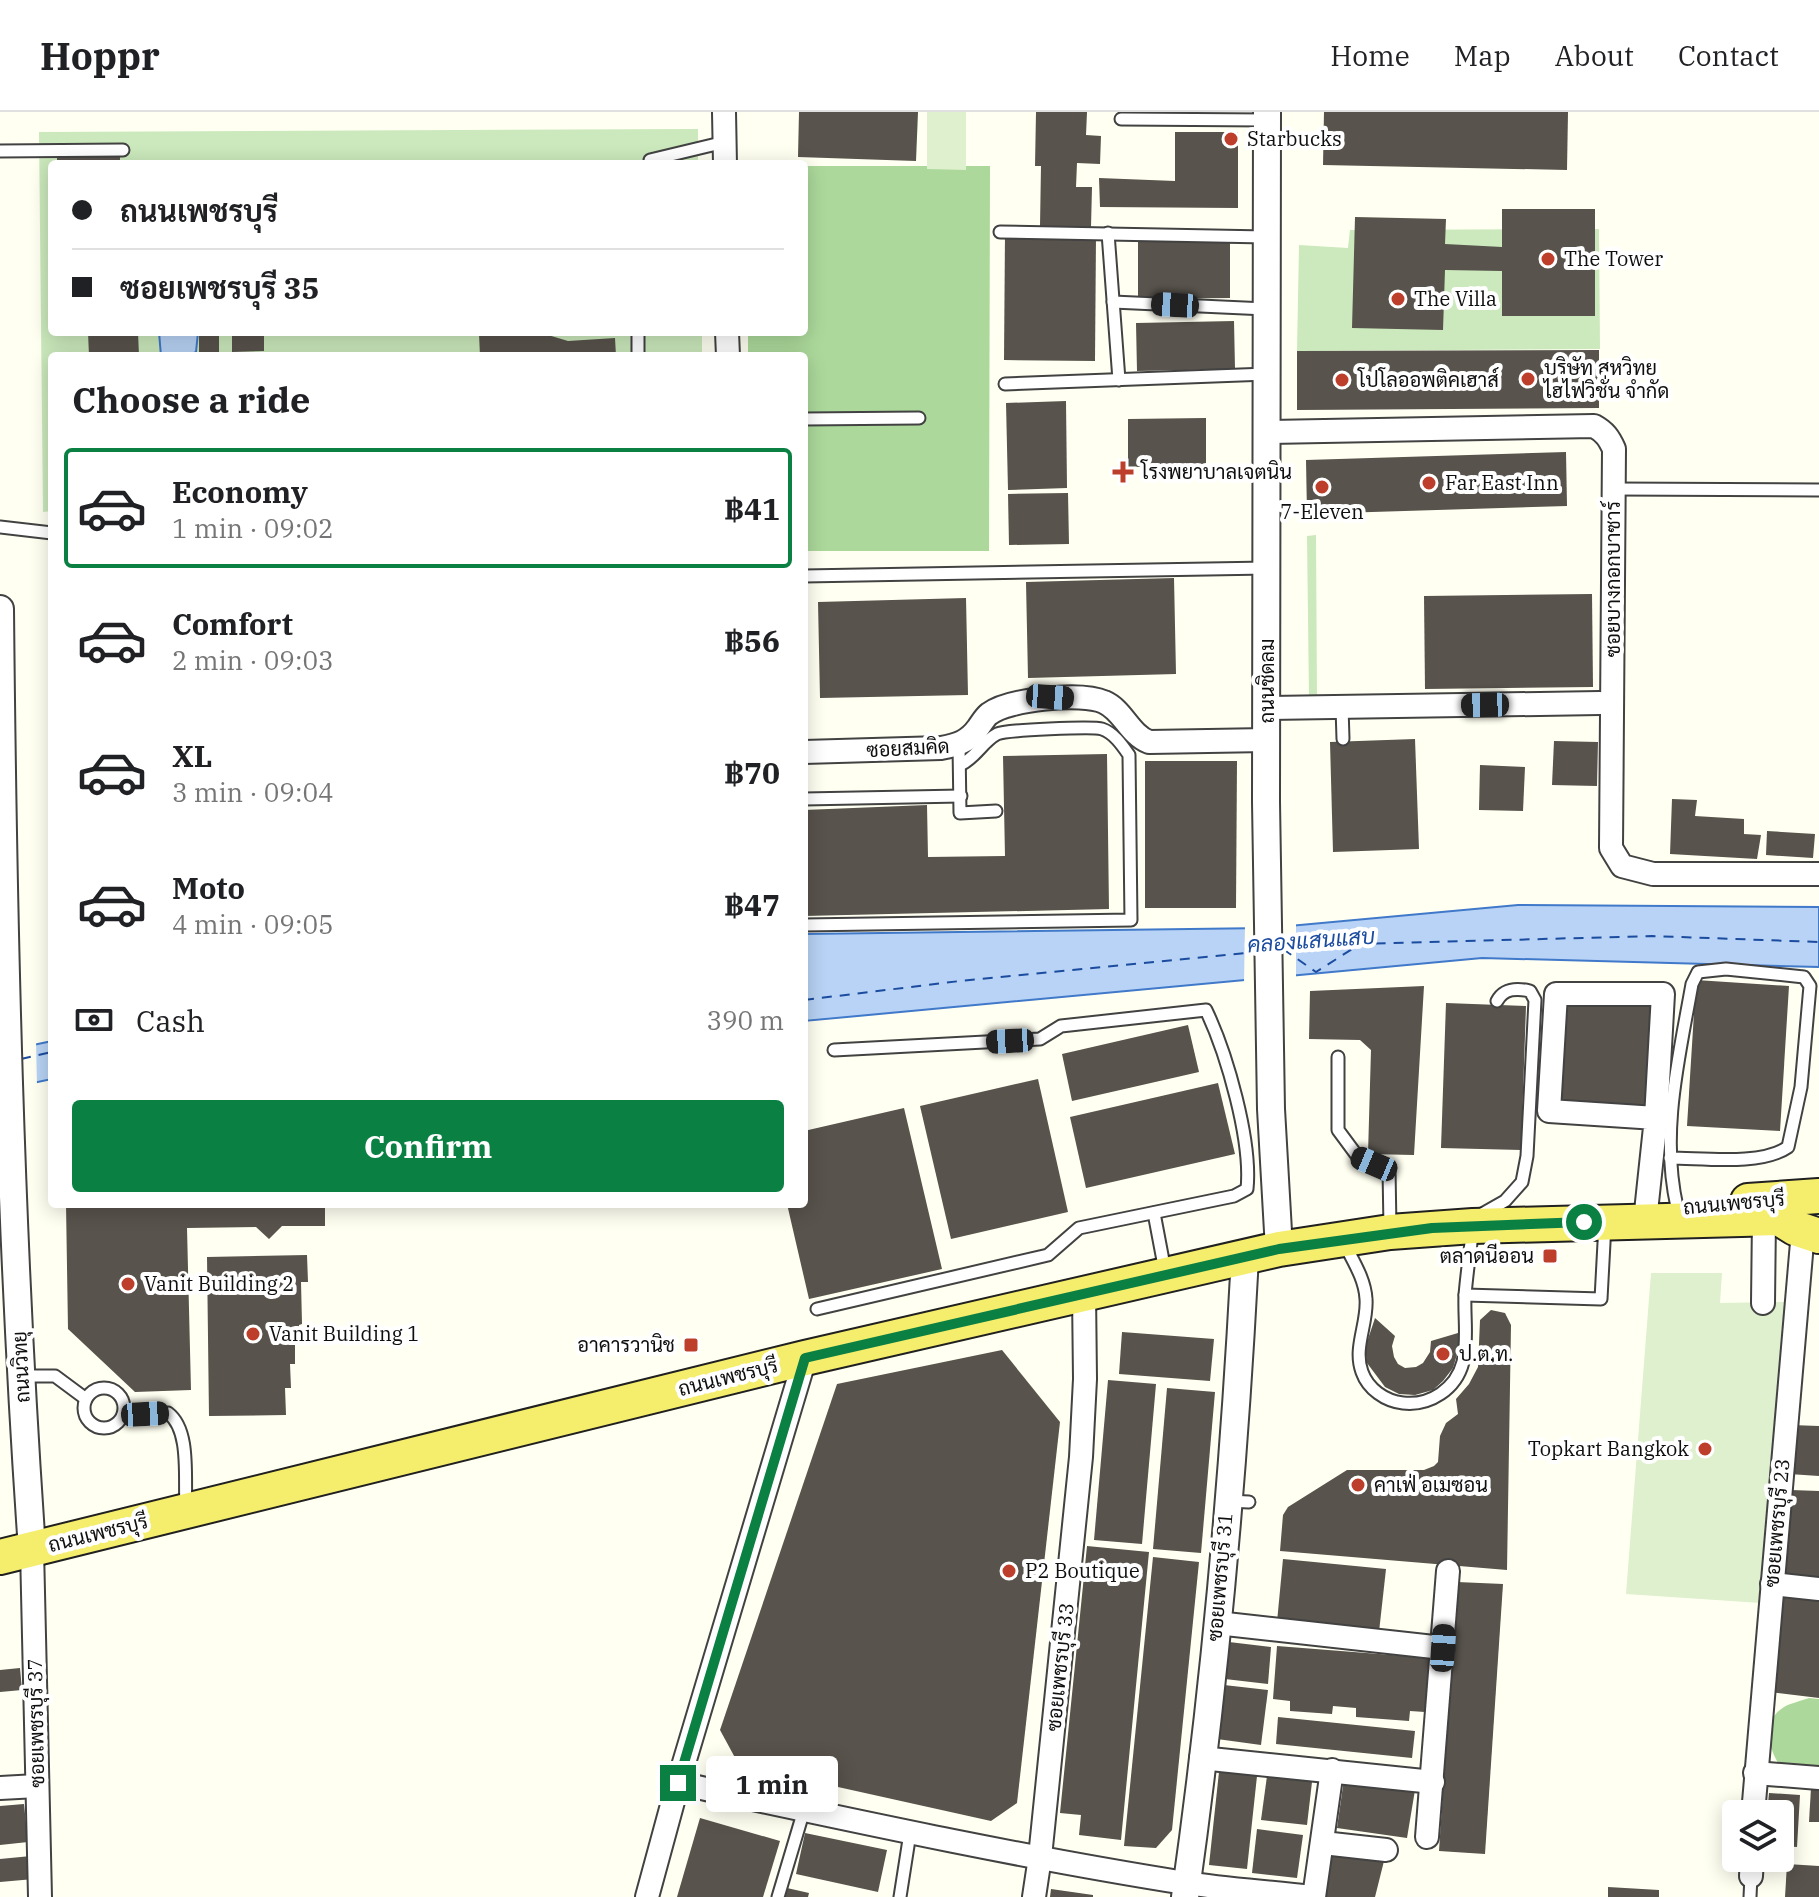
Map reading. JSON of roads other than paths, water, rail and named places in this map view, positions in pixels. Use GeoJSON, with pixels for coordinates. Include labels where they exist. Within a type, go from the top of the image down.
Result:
{"type":"FeatureCollection","features":[{"type":"Feature","properties":{"kind":"main road","name":"ถนนเพชรบุรี"},"geometry":{"type":"LineString","coordinates":[[16,1553],[805,1358],[1279,1249],[1390,1232],[1606,1221],[1819,1196]]}},
{"type":"Feature","properties":{"kind":"main road","name":"ถนนเพชรบุรี"},"geometry":{"type":"LineString","coordinates":[[1658,1216],[1779,1218],[1811,1234]]}},
{"type":"Feature","properties":{"kind":"street"},"geometry":{"type":"LineString","coordinates":[[724,112],[725,153]]}},
{"type":"Feature","properties":{"kind":"street","name":"ถนนชิดลม"},"geometry":{"type":"LineString","coordinates":[[1267,116],[1266,802],[1271,1109],[1279,1249]]}},
{"type":"Feature","properties":{"kind":"street","name":"ซอยบางกอกบาซาร์"},"geometry":{"type":"LineString","coordinates":[[1267,432],[1594,426],[1610,439],[1614,449],[1611,848],[1622,866],[1653,874],[1819,874]]}},
{"type":"Feature","properties":{"kind":"street","name":"ถนนวิทยุ"},"geometry":{"type":"LineString","coordinates":[[0,609],[1,778],[15,1342],[21,1376],[16,1553]]}},
{"type":"Feature","properties":{"kind":"street","name":"ซอยสมคิด"},"geometry":{"type":"LineString","coordinates":[[808,752],[941,748],[959,755],[989,714],[1008,706],[1050,697],[1102,700],[1140,739],[1149,742],[1267,740]]}},
{"type":"Feature","properties":{"kind":"street"},"geometry":{"type":"LineString","coordinates":[[1267,708],[1600,703]]}},
{"type":"Feature","properties":{"kind":"street"},"geometry":{"type":"LineString","coordinates":[[1656,1118],[1549,1111],[1556,994],[1663,994],[1656,1118],[1658,1216]]}},
{"type":"Feature","properties":{"kind":"street"},"geometry":{"type":"LineString","coordinates":[[1763,1303],[1764,1218]]}},
{"type":"Feature","properties":{"kind":"street","name":"ซอยเพชรบุรี 23"},"geometry":{"type":"LineString","coordinates":[[1754,1800],[1772,1584],[1811,1234]]}},
{"type":"Feature","properties":{"kind":"street","name":"ซอยเพชรบุรี 31"},"geometry":{"type":"LineString","coordinates":[[1186,1890],[1217,1623],[1238,1501],[1245,1256]]}},
{"type":"Feature","properties":{"kind":"street","name":"ซอยเพชรบุรี 33"},"geometry":{"type":"LineString","coordinates":[[1034,1897],[1081,1457],[1085,1379],[1084,1293]]}},
{"type":"Feature","properties":{"kind":"street"},"geometry":{"type":"LineString","coordinates":[[647,1897],[805,1358]]}},
{"type":"Feature","properties":{"kind":"street","name":"ซอยเพชรบุรี 37"},"geometry":{"type":"LineString","coordinates":[[16,1553],[37,1786],[40,1897]]}},
{"type":"Feature","properties":{"kind":"street"},"geometry":{"type":"LineString","coordinates":[[1427,1837],[1448,1571]]}},
{"type":"Feature","properties":{"kind":"street"},"geometry":{"type":"LineString","coordinates":[[1772,1584],[1819,1589]]}},
{"type":"Feature","properties":{"kind":"street"},"geometry":{"type":"LineString","coordinates":[[1217,1623],[1443,1648]]}},
{"type":"Feature","properties":{"kind":"street"},"geometry":{"type":"LineString","coordinates":[[1201,1758],[1433,1782]]}},
{"type":"Feature","properties":{"kind":"street"},"geometry":{"type":"LineString","coordinates":[[678,1783],[1186,1890],[1313,1897],[1332,1770]]}},
{"type":"Feature","properties":{"kind":"street"},"geometry":{"type":"LineString","coordinates":[[1755,1773],[1819,1778]]}},
{"type":"Feature","properties":{"kind":"street"},"geometry":{"type":"LineString","coordinates":[[0,1788],[37,1786]]}},
{"type":"Feature","properties":{"kind":"street"},"geometry":{"type":"LineString","coordinates":[[1323,1843],[1386,1850]]}},
{"type":"Feature","properties":{"kind":"lane"},"geometry":{"type":"LineString","coordinates":[[1121,119],[1267,116]]}},
{"type":"Feature","properties":{"kind":"lane"},"geometry":{"type":"LineString","coordinates":[[650,160],[697,148],[725,153]]}},
{"type":"Feature","properties":{"kind":"lane"},"geometry":{"type":"LineString","coordinates":[[0,151],[123,150]]}},
{"type":"Feature","properties":{"kind":"lane"},"geometry":{"type":"LineString","coordinates":[[1000,232],[1267,237]]}},
{"type":"Feature","properties":{"kind":"lane"},"geometry":{"type":"LineString","coordinates":[[1108,233],[1119,380]]}},
{"type":"Feature","properties":{"kind":"lane"},"geometry":{"type":"LineString","coordinates":[[1113,302],[1267,309]]}},
{"type":"Feature","properties":{"kind":"lane"},"geometry":{"type":"LineString","coordinates":[[1005,384],[1267,374]]}},
{"type":"Feature","properties":{"kind":"lane"},"geometry":{"type":"LineString","coordinates":[[808,419],[919,418]]}},
{"type":"Feature","properties":{"kind":"lane"},"geometry":{"type":"LineString","coordinates":[[1614,489],[1819,490]]}},
{"type":"Feature","properties":{"kind":"lane"},"geometry":{"type":"LineString","coordinates":[[0,527],[48,533]]}},
{"type":"Feature","properties":{"kind":"lane"},"geometry":{"type":"LineString","coordinates":[[808,576],[1267,568]]}},
{"type":"Feature","properties":{"kind":"lane"},"geometry":{"type":"LineString","coordinates":[[1342,707],[1343,739]]}},
{"type":"Feature","properties":{"kind":"lane"},"geometry":{"type":"LineString","coordinates":[[808,925],[1131,920],[1129,755],[1118,740],[1101,728],[1008,731],[988,740],[976,755],[959,755],[960,813],[996,811]]}},
{"type":"Feature","properties":{"kind":"lane"},"geometry":{"type":"LineString","coordinates":[[808,799],[961,796]]}},
{"type":"Feature","properties":{"kind":"lane"},"geometry":{"type":"LineString","coordinates":[[1658,1216],[1670,1158],[1673,1096],[1692,984],[1698,972],[1726,969],[1804,977],[1810,986],[1801,1087],[1788,1147],[1780,1153],[1762,1158],[1670,1158]]}},
{"type":"Feature","properties":{"kind":"lane"},"geometry":{"type":"LineString","coordinates":[[1342,1239],[1358,1270],[1366,1296],[1359,1360],[1362,1373],[1382,1397],[1395,1402],[1414,1404],[1439,1395],[1463,1362],[1465,1295],[1473,1226],[1481,1215],[1517,1191],[1527,1156],[1535,1000],[1530,991],[1520,989],[1507,991],[1497,1001]]}},
{"type":"Feature","properties":{"kind":"lane"},"geometry":{"type":"LineString","coordinates":[[817,1309],[1048,1255],[1079,1228],[1234,1196],[1247,1189],[1249,1176],[1225,1056],[1206,1010],[1061,1026],[1040,1039],[834,1050]]}},
{"type":"Feature","properties":{"kind":"lane"},"geometry":{"type":"LineString","coordinates":[[1338,1057],[1338,1130],[1358,1157],[1389,1169],[1390,1232]]}},
{"type":"Feature","properties":{"kind":"lane"},"geometry":{"type":"LineString","coordinates":[[1154,1213],[1166,1274]]}},
{"type":"Feature","properties":{"kind":"lane"},"geometry":{"type":"LineString","coordinates":[[1465,1295],[1601,1299],[1606,1221]]}},
{"type":"Feature","properties":{"kind":"lane"},"geometry":{"type":"LineString","coordinates":[[21,1376],[55,1376],[86,1399]]}},
{"type":"Feature","properties":{"kind":"lane"},"geometry":{"type":"LineString","coordinates":[[123,1415],[120,1396],[109,1388],[95,1390],[86,1399],[86,1415],[96,1426],[112,1426],[123,1415],[168,1413],[179,1423],[183,1435],[186,1511]]}},
{"type":"Feature","properties":{"kind":"lane"},"geometry":{"type":"LineString","coordinates":[[778,1897],[804,1810]]}},
{"type":"Feature","properties":{"kind":"lane"},"geometry":{"type":"LineString","coordinates":[[900,1897],[910,1833]]}},
{"type":"Feature","properties":{"kind":"water"},"geometry":{"type":"Polygon","coordinates":[[[159,336],[198,336],[196,352],[161,352],[159,336]]]}},
{"type":"Feature","properties":{"kind":"water","name":"คลองแสนแสบ"},"geometry":{"type":"Polygon","coordinates":[[[1518,905],[1819,907],[1819,967],[1482,958],[808,1021],[808,934],[1267,928],[1518,905]]]}},
{"type":"Feature","properties":{"kind":"water"},"geometry":{"type":"Polygon","coordinates":[[[48,1042],[48,1080],[0,1090],[0,1052],[48,1042]]]}},
{"type":"Feature","properties":{"kind":"place","name":"Starbucks"},"geometry":{"type":"Point","coordinates":[1231,139]}},
{"type":"Feature","properties":{"kind":"place","name":"The Tower"},"geometry":{"type":"Point","coordinates":[1548,259]}},
{"type":"Feature","properties":{"kind":"place","name":"The Villa"},"geometry":{"type":"Point","coordinates":[1398,299]}},
{"type":"Feature","properties":{"kind":"place","name":"บริษัท สหวิทยุ ไฮไฟวิชั่น จำกัด"},"geometry":{"type":"Point","coordinates":[1528,379]}},
{"type":"Feature","properties":{"kind":"place","name":"โปโลออพติคเฮาส์"},"geometry":{"type":"Point","coordinates":[1342,380]}},
{"type":"Feature","properties":{"kind":"place","name":"โรงพยาบาลเจตนิน"},"geometry":{"type":"Point","coordinates":[1123,472]}},
{"type":"Feature","properties":{"kind":"place","name":"Far East Inn"},"geometry":{"type":"Point","coordinates":[1429,483]}},
{"type":"Feature","properties":{"kind":"place","name":"7-Eleven"},"geometry":{"type":"Point","coordinates":[1322,487]}},
{"type":"Feature","properties":{"kind":"place","name":"ตลาดนีออน"},"geometry":{"type":"Point","coordinates":[1550,1256]}},
{"type":"Feature","properties":{"kind":"place","name":"Vanit Building 2"},"geometry":{"type":"Point","coordinates":[128,1284]}},
{"type":"Feature","properties":{"kind":"place","name":"Vanit Building 1"},"geometry":{"type":"Point","coordinates":[253,1334]}},
{"type":"Feature","properties":{"kind":"place","name":"อาคารวานิช"},"geometry":{"type":"Point","coordinates":[691,1345]}},
{"type":"Feature","properties":{"kind":"place","name":"ป.ต.ท."},"geometry":{"type":"Point","coordinates":[1443,1354]}},
{"type":"Feature","properties":{"kind":"place","name":"Topkart Bangkok"},"geometry":{"type":"Point","coordinates":[1705,1449]}},
{"type":"Feature","properties":{"kind":"place","name":"คาเฟ่ อเมซอน"},"geometry":{"type":"Point","coordinates":[1358,1485]}},
{"type":"Feature","properties":{"kind":"place","name":"P2 Boutique"},"geometry":{"type":"Point","coordinates":[1009,1571]}}]}
